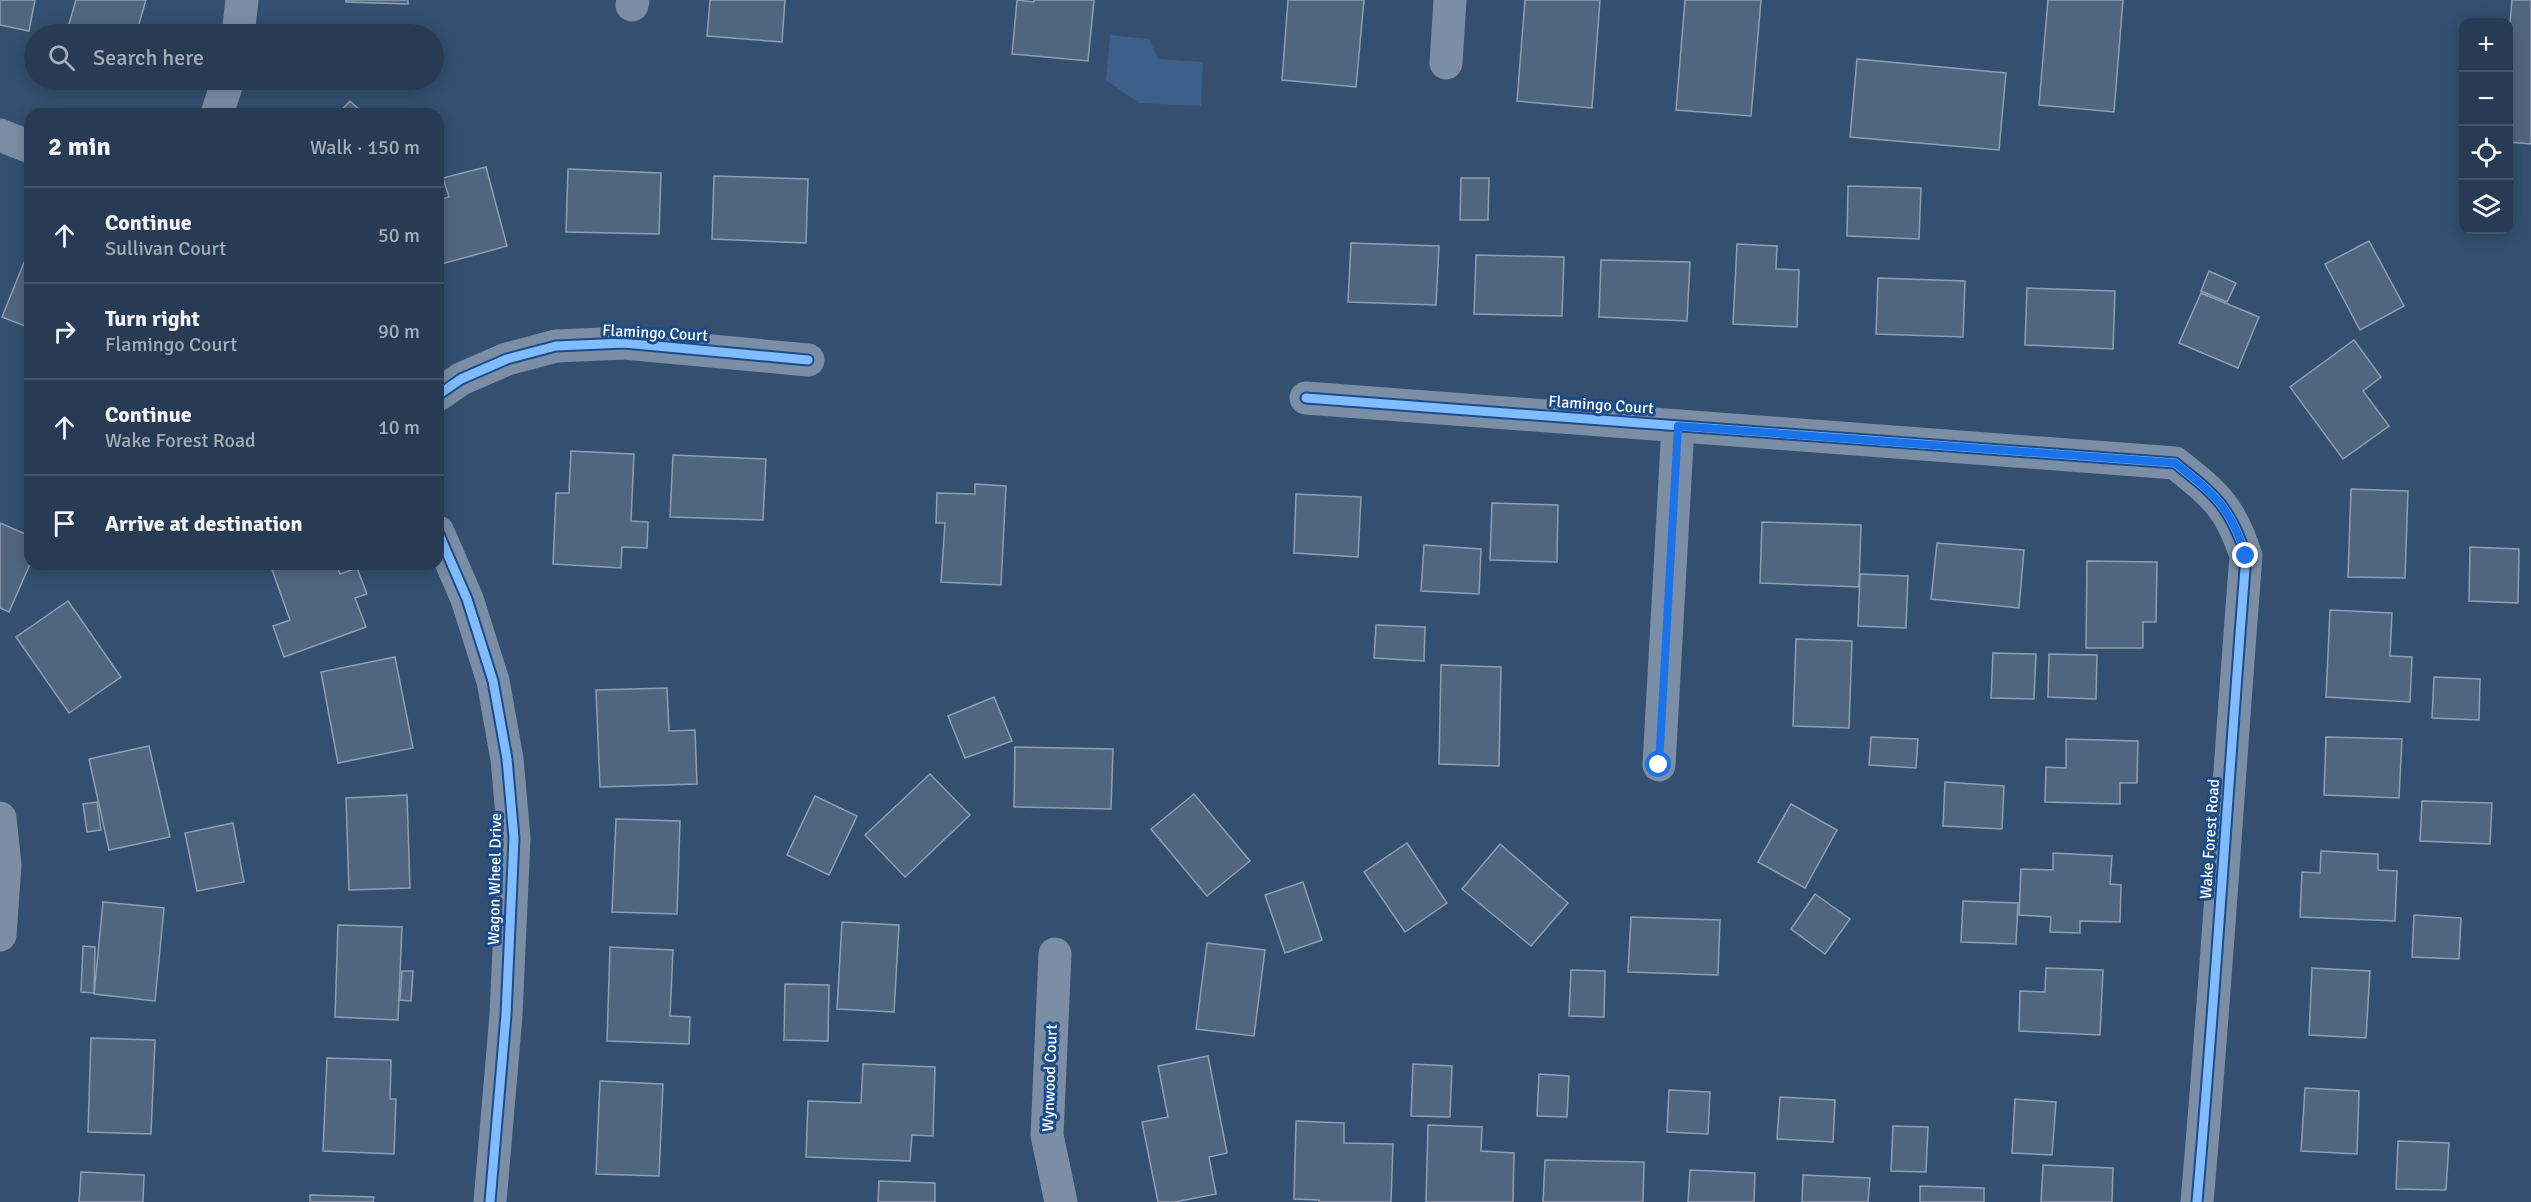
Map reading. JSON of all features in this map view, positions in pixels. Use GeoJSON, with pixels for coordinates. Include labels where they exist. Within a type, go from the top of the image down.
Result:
{"type":"FeatureCollection","features":[{"type":"Feature","properties":{"kind":"street"},"geometry":{"type":"LineString","coordinates":[[239,24],[242,0]]}},
{"type":"Feature","properties":{"kind":"street"},"geometry":{"type":"LineString","coordinates":[[1446,63],[1450,0]]}},
{"type":"Feature","properties":{"kind":"street"},"geometry":{"type":"LineString","coordinates":[[219,108],[225,90]]}},
{"type":"Feature","properties":{"kind":"street"},"geometry":{"type":"LineString","coordinates":[[0,135],[24,145]]}},
{"type":"Feature","properties":{"kind":"street","name":"Flamingo Court"},"geometry":{"type":"LineString","coordinates":[[444,391],[461,379],[507,359],[556,346],[624,343],[808,360]]}},
{"type":"Feature","properties":{"kind":"street","name":"Flamingo Court"},"geometry":{"type":"LineString","coordinates":[[1306,398],[2175,463],[2207,489]]}},
{"type":"Feature","properties":{"kind":"street"},"geometry":{"type":"LineString","coordinates":[[1659,765],[1678,426]]}},
{"type":"Feature","properties":{"kind":"street","name":"Wake Forest Road"},"geometry":{"type":"LineString","coordinates":[[2197,1202],[2216,982],[2222,868],[2246,556],[2237,526],[2220,501],[2207,489]]}},
{"type":"Feature","properties":{"kind":"street","name":"Wagon Wheel Drive"},"geometry":{"type":"LineString","coordinates":[[444,546],[467,599],[493,681],[507,759],[514,838],[506,1015],[490,1202]]}},
{"type":"Feature","properties":{"kind":"street"},"geometry":{"type":"LineString","coordinates":[[0,818],[5,865],[0,935]]}},
{"type":"Feature","properties":{"kind":"street","name":"Wynwood Court"},"geometry":{"type":"LineString","coordinates":[[1055,954],[1047,1135],[1061,1202]]}},
{"type":"Feature","properties":{"kind":"water"},"geometry":{"type":"Polygon","coordinates":[[[1110,35],[1149,39],[1158,59],[1203,62],[1201,106],[1139,103],[1106,80],[1110,35]]]}},
{"type":"Feature","properties":{"kind":"building"},"geometry":{"type":"Polygon","coordinates":[[[0,0],[35,0],[30,24],[24,24],[24,30],[0,25],[0,0]]]}},
{"type":"Feature","properties":{"kind":"building"},"geometry":{"type":"Polygon","coordinates":[[[76,0],[146,0],[139,24],[69,24],[76,0]]]}},
{"type":"Feature","properties":{"kind":"building"},"geometry":{"type":"Polygon","coordinates":[[[346,0],[408,0],[408,4],[346,2],[346,0]]]}},
{"type":"Feature","properties":{"kind":"building"},"geometry":{"type":"Polygon","coordinates":[[[710,0],[785,0],[782,42],[707,36],[710,0]]]}},
{"type":"Feature","properties":{"kind":"building"},"geometry":{"type":"Polygon","coordinates":[[[1017,0],[1034,2],[1034,0],[1094,0],[1088,61],[1012,54],[1017,0]]]}},
{"type":"Feature","properties":{"kind":"building"},"geometry":{"type":"Polygon","coordinates":[[[1288,0],[1364,0],[1356,87],[1282,80],[1288,0]]]}},
{"type":"Feature","properties":{"kind":"building"},"geometry":{"type":"Polygon","coordinates":[[[1525,0],[1600,0],[1592,108],[1517,101],[1525,0]]]}},
{"type":"Feature","properties":{"kind":"building"},"geometry":{"type":"Polygon","coordinates":[[[1685,0],[1761,0],[1751,116],[1676,110],[1685,0]]]}},
{"type":"Feature","properties":{"kind":"building"},"geometry":{"type":"Polygon","coordinates":[[[2048,0],[2123,0],[2114,112],[2039,105],[2048,0]]]}},
{"type":"Feature","properties":{"kind":"building"},"geometry":{"type":"Polygon","coordinates":[[[2512,0],[2531,0],[2531,144],[2513,142],[2513,18],[2510,18],[2512,0]]]}},
{"type":"Feature","properties":{"kind":"building"},"geometry":{"type":"Polygon","coordinates":[[[1857,59],[2006,73],[1999,150],[1850,137],[1857,59]]]}},
{"type":"Feature","properties":{"kind":"building"},"geometry":{"type":"Polygon","coordinates":[[[350,101],[358,108],[344,108],[350,101]]]}},
{"type":"Feature","properties":{"kind":"building"},"geometry":{"type":"Polygon","coordinates":[[[486,167],[507,246],[444,263],[444,198],[449,197],[444,178],[486,167]]]}},
{"type":"Feature","properties":{"kind":"building"},"geometry":{"type":"Polygon","coordinates":[[[568,169],[661,173],[659,234],[566,232],[568,169]]]}},
{"type":"Feature","properties":{"kind":"building"},"geometry":{"type":"Polygon","coordinates":[[[714,176],[808,179],[806,243],[712,239],[714,176]]]}},
{"type":"Feature","properties":{"kind":"building"},"geometry":{"type":"Polygon","coordinates":[[[1461,178],[1489,178],[1488,220],[1460,220],[1461,178]]]}},
{"type":"Feature","properties":{"kind":"building"},"geometry":{"type":"Polygon","coordinates":[[[1848,186],[1921,188],[1919,239],[1847,236],[1848,186]]]}},
{"type":"Feature","properties":{"kind":"building"},"geometry":{"type":"Polygon","coordinates":[[[2369,241],[2404,306],[2360,330],[2325,264],[2369,241]]]}},
{"type":"Feature","properties":{"kind":"building"},"geometry":{"type":"Polygon","coordinates":[[[1351,243],[1439,246],[1436,305],[1348,302],[1351,243]]]}},
{"type":"Feature","properties":{"kind":"building"},"geometry":{"type":"Polygon","coordinates":[[[1737,244],[1777,246],[1776,269],[1799,270],[1797,327],[1733,324],[1737,244]]]}},
{"type":"Feature","properties":{"kind":"building"},"geometry":{"type":"Polygon","coordinates":[[[1476,255],[1564,257],[1562,316],[1474,314],[1476,255]]]}},
{"type":"Feature","properties":{"kind":"building"},"geometry":{"type":"Polygon","coordinates":[[[1601,260],[1690,262],[1687,321],[1599,317],[1601,260]]]}},
{"type":"Feature","properties":{"kind":"building"},"geometry":{"type":"Polygon","coordinates":[[[24,262],[24,326],[2,317],[24,262]]]}},
{"type":"Feature","properties":{"kind":"building"},"geometry":{"type":"Polygon","coordinates":[[[2209,271],[2236,283],[2227,302],[2201,291],[2209,271]]]}},
{"type":"Feature","properties":{"kind":"building"},"geometry":{"type":"Polygon","coordinates":[[[1878,278],[1965,281],[1963,337],[1876,334],[1878,278]]]}},
{"type":"Feature","properties":{"kind":"building"},"geometry":{"type":"Polygon","coordinates":[[[2027,288],[2115,291],[2113,349],[2025,345],[2027,288]]]}},
{"type":"Feature","properties":{"kind":"building"},"geometry":{"type":"Polygon","coordinates":[[[2201,293],[2259,317],[2238,368],[2179,343],[2201,293]]]}},
{"type":"Feature","properties":{"kind":"building"},"geometry":{"type":"Polygon","coordinates":[[[2354,340],[2381,377],[2363,391],[2389,426],[2343,459],[2290,387],[2354,340]]]}},
{"type":"Feature","properties":{"kind":"building"},"geometry":{"type":"Polygon","coordinates":[[[571,451],[634,454],[631,521],[648,522],[647,548],[622,547],[621,568],[553,564],[556,493],[569,493],[571,451]]]}},
{"type":"Feature","properties":{"kind":"building"},"geometry":{"type":"Polygon","coordinates":[[[673,455],[766,459],[763,520],[670,517],[673,455]]]}},
{"type":"Feature","properties":{"kind":"building"},"geometry":{"type":"Polygon","coordinates":[[[975,484],[1006,486],[1001,585],[941,582],[945,523],[936,523],[937,493],[975,494],[975,484]]]}},
{"type":"Feature","properties":{"kind":"building"},"geometry":{"type":"Polygon","coordinates":[[[2351,489],[2408,491],[2405,578],[2348,577],[2351,489]]]}},
{"type":"Feature","properties":{"kind":"building"},"geometry":{"type":"Polygon","coordinates":[[[1296,494],[1361,497],[1358,557],[1294,553],[1296,494]]]}},
{"type":"Feature","properties":{"kind":"building"},"geometry":{"type":"Polygon","coordinates":[[[1492,503],[1558,505],[1557,562],[1490,560],[1492,503]]]}},
{"type":"Feature","properties":{"kind":"building"},"geometry":{"type":"Polygon","coordinates":[[[1762,522],[1861,525],[1859,587],[1760,583],[1762,522]]]}},
{"type":"Feature","properties":{"kind":"building"},"geometry":{"type":"Polygon","coordinates":[[[0,523],[24,533],[24,570],[27,570],[9,612],[0,608],[0,523]]]}},
{"type":"Feature","properties":{"kind":"building"},"geometry":{"type":"Polygon","coordinates":[[[1937,543],[2024,550],[2019,608],[1931,599],[1937,543]]]}},
{"type":"Feature","properties":{"kind":"building"},"geometry":{"type":"Polygon","coordinates":[[[1424,545],[1481,549],[1479,594],[1421,591],[1424,545]]]}},
{"type":"Feature","properties":{"kind":"building"},"geometry":{"type":"Polygon","coordinates":[[[2470,547],[2519,549],[2518,603],[2469,601],[2470,547]]]}},
{"type":"Feature","properties":{"kind":"building"},"geometry":{"type":"Polygon","coordinates":[[[2087,561],[2157,562],[2156,622],[2143,622],[2143,648],[2086,648],[2087,561]]]}},
{"type":"Feature","properties":{"kind":"building"},"geometry":{"type":"Polygon","coordinates":[[[272,570],[338,570],[340,574],[358,570],[367,594],[355,598],[366,627],[284,657],[273,626],[290,620],[272,570]]]}},
{"type":"Feature","properties":{"kind":"building"},"geometry":{"type":"Polygon","coordinates":[[[1860,574],[1908,576],[1906,628],[1858,626],[1860,574]]]}},
{"type":"Feature","properties":{"kind":"building"},"geometry":{"type":"Polygon","coordinates":[[[68,601],[121,677],[69,713],[16,637],[68,601]]]}},
{"type":"Feature","properties":{"kind":"building"},"geometry":{"type":"Polygon","coordinates":[[[2330,610],[2392,613],[2390,656],[2412,657],[2410,702],[2326,697],[2330,610]]]}},
{"type":"Feature","properties":{"kind":"building"},"geometry":{"type":"Polygon","coordinates":[[[1376,625],[1425,627],[1424,661],[1374,658],[1376,625]]]}},
{"type":"Feature","properties":{"kind":"building"},"geometry":{"type":"Polygon","coordinates":[[[1796,639],[1852,641],[1849,728],[1793,726],[1796,639]]]}},
{"type":"Feature","properties":{"kind":"building"},"geometry":{"type":"Polygon","coordinates":[[[1993,653],[2036,654],[2034,699],[1991,698],[1993,653]]]}},
{"type":"Feature","properties":{"kind":"building"},"geometry":{"type":"Polygon","coordinates":[[[2049,654],[2097,655],[2096,699],[2048,697],[2049,654]]]}},
{"type":"Feature","properties":{"kind":"building"},"geometry":{"type":"Polygon","coordinates":[[[395,657],[413,748],[338,763],[321,672],[395,657]]]}},
{"type":"Feature","properties":{"kind":"building"},"geometry":{"type":"Polygon","coordinates":[[[1441,665],[1501,667],[1499,766],[1439,764],[1441,665]]]}},
{"type":"Feature","properties":{"kind":"building"},"geometry":{"type":"Polygon","coordinates":[[[2434,677],[2480,679],[2479,720],[2432,718],[2434,677]]]}},
{"type":"Feature","properties":{"kind":"building"},"geometry":{"type":"Polygon","coordinates":[[[667,688],[669,731],[695,730],[697,784],[600,787],[596,690],[667,688]]]}},
{"type":"Feature","properties":{"kind":"building"},"geometry":{"type":"Polygon","coordinates":[[[994,697],[1012,741],[965,758],[948,716],[994,697]]]}},
{"type":"Feature","properties":{"kind":"building"},"geometry":{"type":"Polygon","coordinates":[[[1871,737],[1918,739],[1916,768],[1869,765],[1871,737]]]}},
{"type":"Feature","properties":{"kind":"building"},"geometry":{"type":"Polygon","coordinates":[[[2326,737],[2402,739],[2399,798],[2324,795],[2326,737]]]}},
{"type":"Feature","properties":{"kind":"building"},"geometry":{"type":"Polygon","coordinates":[[[2066,739],[2138,741],[2137,783],[2120,783],[2120,804],[2045,802],[2046,767],[2066,768],[2066,739]]]}},
{"type":"Feature","properties":{"kind":"building"},"geometry":{"type":"Polygon","coordinates":[[[149,746],[170,837],[109,850],[89,759],[149,746]]]}},
{"type":"Feature","properties":{"kind":"building"},"geometry":{"type":"Polygon","coordinates":[[[1015,747],[1113,749],[1111,809],[1014,807],[1015,747]]]}},
{"type":"Feature","properties":{"kind":"building"},"geometry":{"type":"Polygon","coordinates":[[[930,774],[970,815],[905,877],[865,835],[930,774]]]}},
{"type":"Feature","properties":{"kind":"building"},"geometry":{"type":"Polygon","coordinates":[[[1945,782],[2004,786],[2002,829],[1943,826],[1945,782]]]}},
{"type":"Feature","properties":{"kind":"building"},"geometry":{"type":"Polygon","coordinates":[[[1194,794],[1250,861],[1207,896],[1151,829],[1194,794]]]}},
{"type":"Feature","properties":{"kind":"building"},"geometry":{"type":"Polygon","coordinates":[[[407,795],[410,888],[349,890],[346,798],[407,795]]]}},
{"type":"Feature","properties":{"kind":"building"},"geometry":{"type":"Polygon","coordinates":[[[815,796],[857,816],[829,875],[787,855],[815,796]]]}},
{"type":"Feature","properties":{"kind":"building"},"geometry":{"type":"Polygon","coordinates":[[[2422,801],[2492,803],[2490,844],[2420,841],[2422,801]]]}},
{"type":"Feature","properties":{"kind":"building"},"geometry":{"type":"Polygon","coordinates":[[[97,802],[101,830],[87,832],[83,804],[97,802]]]}},
{"type":"Feature","properties":{"kind":"building"},"geometry":{"type":"Polygon","coordinates":[[[1791,804],[1837,830],[1805,888],[1758,862],[1791,804]]]}},
{"type":"Feature","properties":{"kind":"building"},"geometry":{"type":"Polygon","coordinates":[[[616,819],[680,821],[677,914],[612,912],[616,819]]]}},
{"type":"Feature","properties":{"kind":"building"},"geometry":{"type":"Polygon","coordinates":[[[233,823],[244,882],[197,891],[185,833],[233,823]]]}},
{"type":"Feature","properties":{"kind":"building"},"geometry":{"type":"Polygon","coordinates":[[[1407,843],[1447,903],[1405,932],[1364,872],[1407,843]]]}},
{"type":"Feature","properties":{"kind":"building"},"geometry":{"type":"Polygon","coordinates":[[[1500,844],[1568,903],[1531,946],[1462,889],[1500,844]]]}},
{"type":"Feature","properties":{"kind":"building"},"geometry":{"type":"Polygon","coordinates":[[[2321,851],[2378,854],[2378,870],[2397,871],[2395,921],[2300,917],[2302,872],[2320,873],[2321,851]]]}},
{"type":"Feature","properties":{"kind":"building"},"geometry":{"type":"Polygon","coordinates":[[[2053,853],[2112,856],[2110,884],[2121,885],[2120,922],[2080,921],[2080,933],[2050,932],[2051,917],[2019,915],[2021,869],[2053,870],[2053,853]]]}},
{"type":"Feature","properties":{"kind":"building"},"geometry":{"type":"Polygon","coordinates":[[[1303,882],[1322,940],[1285,953],[1265,895],[1303,882]]]}},
{"type":"Feature","properties":{"kind":"building"},"geometry":{"type":"Polygon","coordinates":[[[1815,894],[1850,919],[1825,954],[1791,929],[1815,894]]]}},
{"type":"Feature","properties":{"kind":"building"},"geometry":{"type":"Polygon","coordinates":[[[1963,901],[2018,903],[2016,944],[1961,942],[1963,901]]]}},
{"type":"Feature","properties":{"kind":"building"},"geometry":{"type":"Polygon","coordinates":[[[103,902],[164,908],[155,1001],[94,994],[103,902]]]}},
{"type":"Feature","properties":{"kind":"building"},"geometry":{"type":"Polygon","coordinates":[[[2414,915],[2461,918],[2459,959],[2412,957],[2414,915]]]}},
{"type":"Feature","properties":{"kind":"building"},"geometry":{"type":"Polygon","coordinates":[[[1631,917],[1720,920],[1718,975],[1628,972],[1631,917]]]}},
{"type":"Feature","properties":{"kind":"building"},"geometry":{"type":"Polygon","coordinates":[[[842,922],[899,925],[894,1012],[837,1009],[842,922]]]}},
{"type":"Feature","properties":{"kind":"building"},"geometry":{"type":"Polygon","coordinates":[[[338,925],[402,927],[398,1020],[335,1017],[338,925]]]}},
{"type":"Feature","properties":{"kind":"building"},"geometry":{"type":"Polygon","coordinates":[[[1207,943],[1265,950],[1254,1036],[1196,1029],[1207,943]]]}},
{"type":"Feature","properties":{"kind":"building"},"geometry":{"type":"Polygon","coordinates":[[[83,946],[95,947],[94,993],[81,992],[83,946]]]}},
{"type":"Feature","properties":{"kind":"building"},"geometry":{"type":"Polygon","coordinates":[[[610,947],[673,950],[670,1016],[690,1017],[689,1044],[607,1041],[610,947]]]}},
{"type":"Feature","properties":{"kind":"building"},"geometry":{"type":"Polygon","coordinates":[[[2046,968],[2103,970],[2100,1035],[2019,1031],[2020,991],[2045,992],[2046,968]]]}},
{"type":"Feature","properties":{"kind":"building"},"geometry":{"type":"Polygon","coordinates":[[[2312,968],[2370,971],[2366,1038],[2309,1035],[2312,968]]]}},
{"type":"Feature","properties":{"kind":"building"},"geometry":{"type":"Polygon","coordinates":[[[1571,970],[1605,971],[1604,1017],[1569,1016],[1571,970]]]}},
{"type":"Feature","properties":{"kind":"building"},"geometry":{"type":"Polygon","coordinates":[[[402,971],[413,971],[411,1001],[400,1000],[402,971]]]}},
{"type":"Feature","properties":{"kind":"building"},"geometry":{"type":"Polygon","coordinates":[[[785,984],[829,985],[828,1041],[784,1040],[785,984]]]}},
{"type":"Feature","properties":{"kind":"building"},"geometry":{"type":"Polygon","coordinates":[[[91,1038],[155,1040],[151,1134],[88,1132],[91,1038]]]}},
{"type":"Feature","properties":{"kind":"building"},"geometry":{"type":"Polygon","coordinates":[[[1208,1056],[1227,1153],[1209,1157],[1216,1194],[1175,1202],[1158,1202],[1142,1122],[1168,1117],[1158,1066],[1208,1056]]]}},
{"type":"Feature","properties":{"kind":"building"},"geometry":{"type":"Polygon","coordinates":[[[327,1058],[391,1060],[390,1099],[396,1099],[394,1154],[323,1151],[327,1058]]]}},
{"type":"Feature","properties":{"kind":"building"},"geometry":{"type":"Polygon","coordinates":[[[863,1064],[935,1067],[933,1136],[912,1135],[910,1161],[806,1157],[808,1101],[861,1103],[863,1064]]]}},
{"type":"Feature","properties":{"kind":"building"},"geometry":{"type":"Polygon","coordinates":[[[1413,1064],[1452,1066],[1450,1117],[1411,1116],[1413,1064]]]}},
{"type":"Feature","properties":{"kind":"building"},"geometry":{"type":"Polygon","coordinates":[[[1539,1074],[1569,1076],[1567,1117],[1537,1116],[1539,1074]]]}},
{"type":"Feature","properties":{"kind":"building"},"geometry":{"type":"Polygon","coordinates":[[[600,1081],[663,1084],[659,1176],[596,1174],[600,1081]]]}},
{"type":"Feature","properties":{"kind":"building"},"geometry":{"type":"Polygon","coordinates":[[[2305,1088],[2359,1091],[2357,1154],[2301,1151],[2305,1088]]]}},
{"type":"Feature","properties":{"kind":"building"},"geometry":{"type":"Polygon","coordinates":[[[1669,1090],[1710,1092],[1708,1134],[1667,1132],[1669,1090]]]}},
{"type":"Feature","properties":{"kind":"building"},"geometry":{"type":"Polygon","coordinates":[[[1780,1097],[1835,1100],[1833,1142],[1777,1139],[1780,1097]]]}},
{"type":"Feature","properties":{"kind":"building"},"geometry":{"type":"Polygon","coordinates":[[[2015,1099],[2056,1102],[2052,1155],[2012,1153],[2015,1099]]]}},
{"type":"Feature","properties":{"kind":"building"},"geometry":{"type":"Polygon","coordinates":[[[1296,1121],[1344,1123],[1344,1143],[1393,1144],[1391,1202],[1319,1202],[1319,1200],[1294,1199],[1296,1121]]]}},
{"type":"Feature","properties":{"kind":"building"},"geometry":{"type":"Polygon","coordinates":[[[1428,1125],[1482,1127],[1481,1151],[1514,1153],[1513,1202],[1426,1202],[1428,1125]]]}},
{"type":"Feature","properties":{"kind":"building"},"geometry":{"type":"Polygon","coordinates":[[[1893,1126],[1928,1127],[1926,1172],[1891,1171],[1893,1126]]]}},
{"type":"Feature","properties":{"kind":"building"},"geometry":{"type":"Polygon","coordinates":[[[2398,1141],[2449,1143],[2446,1190],[2396,1189],[2398,1141]]]}},
{"type":"Feature","properties":{"kind":"building"},"geometry":{"type":"Polygon","coordinates":[[[1545,1160],[1644,1162],[1643,1202],[1543,1202],[1545,1160]]]}},
{"type":"Feature","properties":{"kind":"building"},"geometry":{"type":"Polygon","coordinates":[[[2043,1165],[2113,1168],[2112,1202],[2041,1202],[2043,1165]]]}},
{"type":"Feature","properties":{"kind":"building"},"geometry":{"type":"Polygon","coordinates":[[[1690,1170],[1755,1173],[1754,1202],[1688,1202],[1690,1170]]]}},
{"type":"Feature","properties":{"kind":"building"},"geometry":{"type":"Polygon","coordinates":[[[81,1172],[144,1175],[143,1202],[79,1202],[81,1172]]]}},
{"type":"Feature","properties":{"kind":"building"},"geometry":{"type":"Polygon","coordinates":[[[1803,1175],[1870,1178],[1868,1202],[1802,1202],[1803,1175]]]}},
{"type":"Feature","properties":{"kind":"building"},"geometry":{"type":"Polygon","coordinates":[[[879,1181],[935,1183],[935,1202],[878,1202],[879,1181]]]}},
{"type":"Feature","properties":{"kind":"building"},"geometry":{"type":"Polygon","coordinates":[[[1920,1186],[1984,1188],[1984,1202],[1920,1202],[1920,1186]]]}},
{"type":"Feature","properties":{"kind":"building"},"geometry":{"type":"Polygon","coordinates":[[[310,1195],[374,1197],[373,1202],[310,1202],[310,1195]]]}},
{"type":"Feature","properties":{"kind":"cycle path"},"geometry":{"type":"LineString","coordinates":[[444,391],[461,379],[507,359],[556,346],[624,343],[808,360]]}},
{"type":"Feature","properties":{"kind":"cycle path"},"geometry":{"type":"LineString","coordinates":[[1306,398],[2175,463],[2211,493],[2234,525],[2246,556],[2197,1202]]}},
{"type":"Feature","properties":{"kind":"cycle path"},"geometry":{"type":"LineString","coordinates":[[444,546],[467,599],[493,681],[507,759],[514,838],[506,1015],[490,1202]]}},
{"type":"Feature","properties":{"kind":"route"},"geometry":{"type":"LineString","coordinates":[[1659,765],[1678,426],[2175,463],[2220,501],[2237,526],[2246,556]]}}]}
